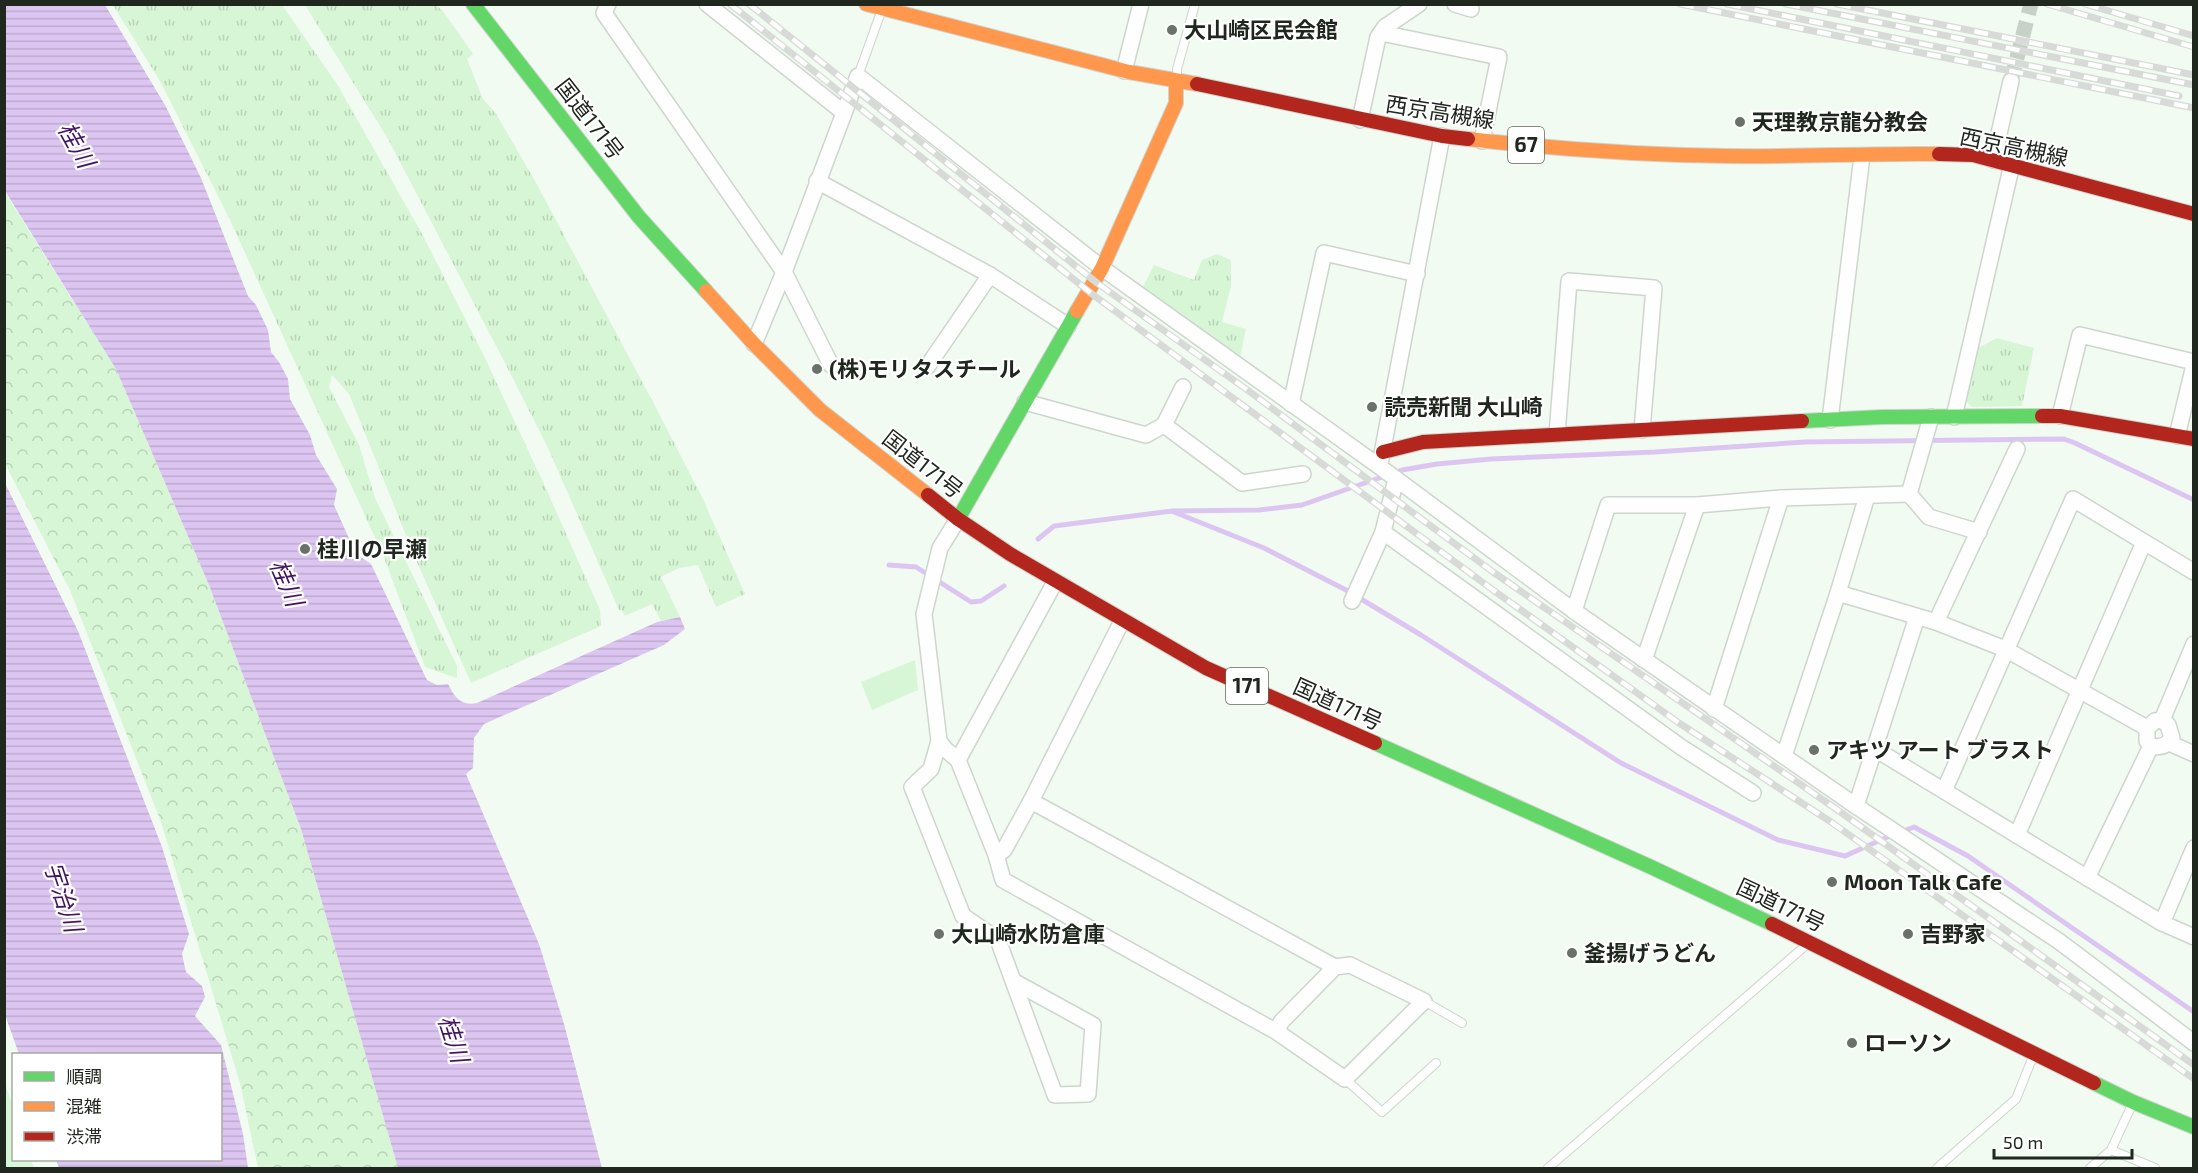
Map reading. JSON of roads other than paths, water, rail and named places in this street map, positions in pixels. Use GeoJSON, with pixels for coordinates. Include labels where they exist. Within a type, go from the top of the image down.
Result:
{"type":"FeatureCollection","features":[{"type":"Feature","properties":{"kind":"main road","name":"国道171号"},"geometry":{"type":"LineString","coordinates":[[473,4],[639,217],[754,344],[820,410],[958,519],[1055,582],[1206,668],[1651,867],[1810,942],[2133,1102],[2193,1127]]}},
{"type":"Feature","properties":{"kind":"main road","name":"西京高槻線"},"geometry":{"type":"LineString","coordinates":[[866,4],[882,9],[903,9],[991,39],[1176,82],[1200,84],[1442,136],[1626,153],[1728,156],[1973,155],[2193,214]]}},
{"type":"Feature","properties":{"kind":"main road"},"geometry":{"type":"LineString","coordinates":[[958,519],[1102,268],[1176,104],[1176,82]]}},
{"type":"Feature","properties":{"kind":"main road"},"geometry":{"type":"LineString","coordinates":[[1381,460],[1423,442],[1830,420],[1929,424],[1954,417],[2060,416],[2193,439]]}},
{"type":"Feature","properties":{"kind":"street"},"geometry":{"type":"LineString","coordinates":[[608,4],[604,13],[784,272],[831,365]]}},
{"type":"Feature","properties":{"kind":"street"},"geometry":{"type":"LineString","coordinates":[[706,4],[843,112]]}},
{"type":"Feature","properties":{"kind":"street"},"geometry":{"type":"LineString","coordinates":[[1124,70],[1141,4]]}},
{"type":"Feature","properties":{"kind":"street"},"geometry":{"type":"LineString","coordinates":[[1360,120],[1381,33],[1393,21],[1419,4]]}},
{"type":"Feature","properties":{"kind":"street"},"geometry":{"type":"LineString","coordinates":[[1455,4],[1471,9]]}},
{"type":"Feature","properties":{"kind":"street"},"geometry":{"type":"LineString","coordinates":[[1381,33],[1499,57],[1482,141]]}},
{"type":"Feature","properties":{"kind":"street"},"geometry":{"type":"LineString","coordinates":[[754,344],[784,272],[858,76],[1102,268],[1292,404],[1381,460],[1396,479],[1574,611],[1714,709],[2060,942],[2193,1043]]}},
{"type":"Feature","properties":{"kind":"street"},"geometry":{"type":"LineString","coordinates":[[1993,160],[2011,81]]}},
{"type":"Feature","properties":{"kind":"street"},"geometry":{"type":"LineString","coordinates":[[1381,460],[1442,136]]}},
{"type":"Feature","properties":{"kind":"street"},"geometry":{"type":"LineString","coordinates":[[1830,420],[1862,156]]}},
{"type":"Feature","properties":{"kind":"street"},"geometry":{"type":"LineString","coordinates":[[1954,417],[2013,164]]}},
{"type":"Feature","properties":{"kind":"street"},"geometry":{"type":"LineString","coordinates":[[817,181],[990,275],[1068,326]]}},
{"type":"Feature","properties":{"kind":"street"},"geometry":{"type":"LineString","coordinates":[[1292,404],[1324,253],[1417,274]]}},
{"type":"Feature","properties":{"kind":"street"},"geometry":{"type":"LineString","coordinates":[[927,367],[990,275]]}},
{"type":"Feature","properties":{"kind":"street"},"geometry":{"type":"LineString","coordinates":[[1557,434],[1569,281],[1654,288],[1642,430]]}},
{"type":"Feature","properties":{"kind":"street"},"geometry":{"type":"LineString","coordinates":[[2060,416],[2080,335],[2193,363],[2177,436]]}},
{"type":"Feature","properties":{"kind":"street"},"geometry":{"type":"LineString","coordinates":[[1025,402],[1146,435],[1164,425],[1183,387]]}},
{"type":"Feature","properties":{"kind":"street"},"geometry":{"type":"LineString","coordinates":[[1909,494],[1929,424]]}},
{"type":"Feature","properties":{"kind":"street"},"geometry":{"type":"LineString","coordinates":[[1164,425],[1242,483],[1304,474]]}},
{"type":"Feature","properties":{"kind":"street"},"geometry":{"type":"LineString","coordinates":[[1936,622],[2017,448]]}},
{"type":"Feature","properties":{"kind":"street"},"geometry":{"type":"LineString","coordinates":[[1352,601],[1383,532],[1396,479]]}},
{"type":"Feature","properties":{"kind":"street"},"geometry":{"type":"LineString","coordinates":[[1574,611],[1608,505],[1697,505],[1781,498],[1909,494]]}},
{"type":"Feature","properties":{"kind":"street"},"geometry":{"type":"LineString","coordinates":[[1909,494],[1929,517],[1979,532]]}},
{"type":"Feature","properties":{"kind":"street"},"geometry":{"type":"LineString","coordinates":[[1784,756],[1838,593],[1867,496]]}},
{"type":"Feature","properties":{"kind":"street"},"geometry":{"type":"LineString","coordinates":[[1714,709],[1781,498]]}},
{"type":"Feature","properties":{"kind":"street"},"geometry":{"type":"LineString","coordinates":[[1944,791],[2073,499],[2193,572]]}},
{"type":"Feature","properties":{"kind":"street"},"geometry":{"type":"LineString","coordinates":[[1644,660],[1697,505]]}},
{"type":"Feature","properties":{"kind":"street"},"geometry":{"type":"LineString","coordinates":[[958,519],[940,548],[924,614],[939,741],[931,769],[912,788],[963,916],[998,940],[1012,981],[1055,1095],[1088,1094],[1093,1025],[1012,981]]}},
{"type":"Feature","properties":{"kind":"street"},"geometry":{"type":"LineString","coordinates":[[1383,532],[1681,747],[1754,793]]}},
{"type":"Feature","properties":{"kind":"street"},"geometry":{"type":"LineString","coordinates":[[2017,835],[2144,542]]}},
{"type":"Feature","properties":{"kind":"street"},"geometry":{"type":"LineString","coordinates":[[958,760],[1055,582]]}},
{"type":"Feature","properties":{"kind":"street"},"geometry":{"type":"LineString","coordinates":[[1838,593],[1936,622],[2006,649],[2147,728]]}},
{"type":"Feature","properties":{"kind":"street"},"geometry":{"type":"LineString","coordinates":[[1857,806],[1917,617]]}},
{"type":"Feature","properties":{"kind":"street"},"geometry":{"type":"LineString","coordinates":[[996,855],[1004,850],[1031,801],[1122,621]]}},
{"type":"Feature","properties":{"kind":"street"},"geometry":{"type":"LineString","coordinates":[[2162,720],[2193,644]]}},
{"type":"Feature","properties":{"kind":"street"},"geometry":{"type":"LineString","coordinates":[[2162,720],[2171,731],[2172,738],[2163,747],[2151,746],[2147,741],[2147,728],[2155,721],[2162,720]]}},
{"type":"Feature","properties":{"kind":"street"},"geometry":{"type":"LineString","coordinates":[[939,741],[958,760],[996,855],[1003,880],[1277,1032],[1345,1079],[1424,1001],[1350,965],[1335,967],[1031,801]]}},
{"type":"Feature","properties":{"kind":"street"},"geometry":{"type":"LineString","coordinates":[[2169,743],[2193,754]]}},
{"type":"Feature","properties":{"kind":"street"},"geometry":{"type":"LineString","coordinates":[[2087,878],[2151,746]]}},
{"type":"Feature","properties":{"kind":"street"},"geometry":{"type":"LineString","coordinates":[[1875,748],[2162,923],[2193,938]]}},
{"type":"Feature","properties":{"kind":"street"},"geometry":{"type":"LineString","coordinates":[[2162,923],[2193,848]]}},
{"type":"Feature","properties":{"kind":"street"},"geometry":{"type":"LineString","coordinates":[[1277,1032],[1281,1022],[1335,967]]}},
{"type":"Feature","properties":{"kind":"lane"},"geometry":{"type":"LineString","coordinates":[[1176,82],[1177,69],[1195,4]]}},
{"type":"Feature","properties":{"kind":"lane"},"geometry":{"type":"LineString","coordinates":[[858,76],[882,9]]}},
{"type":"Feature","properties":{"kind":"lane"},"geometry":{"type":"LineString","coordinates":[[1548,1168],[1810,942]]}},
{"type":"Feature","properties":{"kind":"lane"},"geometry":{"type":"LineString","coordinates":[[1424,1001],[1462,1023]]}},
{"type":"Feature","properties":{"kind":"lane"},"geometry":{"type":"LineString","coordinates":[[1937,1168],[2016,1099],[2035,1053]]}},
{"type":"Feature","properties":{"kind":"lane"},"geometry":{"type":"LineString","coordinates":[[1345,1079],[1382,1112],[1436,1063]]}},
{"type":"Feature","properties":{"kind":"lane"},"geometry":{"type":"LineString","coordinates":[[2090,1168],[2111,1150],[2133,1102]]}},
{"type":"Feature","properties":{"kind":"lane"},"geometry":{"type":"LineString","coordinates":[[2111,1150],[2155,1168]]}},
{"type":"Feature","properties":{"kind":"water","name":"桂川"},"geometry":{"type":"Polygon","coordinates":[[[4,5],[105,5],[165,105],[201,178],[248,296],[256,305],[268,330],[271,352],[288,379],[290,399],[310,435],[316,455],[337,489],[334,505],[356,554],[371,564],[427,680],[437,685],[448,684],[459,700],[471,704],[477,703],[657,622],[680,617],[685,629],[664,645],[484,724],[474,738],[473,768],[466,774],[539,944],[564,1024],[602,1168],[398,1168],[301,829],[209,585],[116,369],[5,191],[4,5]]]}},
{"type":"Feature","properties":{"kind":"water","name":"宇治川"},"geometry":{"type":"Polygon","coordinates":[[[4,481],[78,631],[162,847],[189,934],[182,954],[186,972],[202,986],[205,997],[195,1016],[221,1045],[243,1134],[248,1168],[59,1168],[56,1161],[222,1161],[222,1053],[19,1053],[4,1012],[4,481]]]}},
{"type":"Feature","properties":{"kind":"waterway"},"geometry":{"type":"LineString","coordinates":[[1038,539],[1054,526],[1172,511],[1259,510],[1302,505],[1402,470],[1437,464],[1805,442],[2064,439],[2194,500]]}},
{"type":"Feature","properties":{"kind":"waterway"},"geometry":{"type":"LineString","coordinates":[[1174,512],[1264,548],[1346,590],[1421,635],[1621,763],[1778,840],[1845,856],[1892,835]]}},
{"type":"Feature","properties":{"kind":"waterway"},"geometry":{"type":"LineString","coordinates":[[889,565],[916,567],[971,602],[981,601],[1004,586]]}},
{"type":"Feature","properties":{"kind":"waterway"},"geometry":{"type":"LineString","coordinates":[[1901,832],[1914,827],[1968,856],[2194,1012]]}},
{"type":"Feature","properties":{"kind":"tunnel"},"geometry":{"type":"LineString","coordinates":[[2011,81],[2031,4]]}},
{"type":"Feature","properties":{"kind":"railway"},"geometry":{"type":"LineString","coordinates":[[730,4],[1092,294],[1493,590],[1679,723],[1831,822],[2194,1079]]}},
{"type":"Feature","properties":{"kind":"railway"},"geometry":{"type":"LineString","coordinates":[[749,4],[1097,283],[1246,389],[1493,572],[1839,811],[2194,1065]]}},
{"type":"Feature","properties":{"kind":"railway"},"geometry":{"type":"LineString","coordinates":[[1680,4],[2194,108]]}},
{"type":"Feature","properties":{"kind":"railway"},"geometry":{"type":"LineString","coordinates":[[1727,4],[2179,96]]}},
{"type":"Feature","properties":{"kind":"railway"},"geometry":{"type":"LineString","coordinates":[[1786,4],[2194,85]]}},
{"type":"Feature","properties":{"kind":"railway"},"geometry":{"type":"LineString","coordinates":[[1837,4],[2194,75]]}},
{"type":"Feature","properties":{"kind":"railway"},"geometry":{"type":"LineString","coordinates":[[2047,4],[2194,47]]}},
{"type":"Feature","properties":{"kind":"railway"},"geometry":{"type":"LineString","coordinates":[[2085,4],[2194,36]]}},
{"type":"Feature","properties":{"kind":"place","name":"大山崎区民会館"},"geometry":{"type":"Point","coordinates":[1172,30]}},
{"type":"Feature","properties":{"kind":"place","name":"天理教京龍分教会"},"geometry":{"type":"Point","coordinates":[1740,122]}},
{"type":"Feature","properties":{"kind":"place","name":"(株)モリタスチール"},"geometry":{"type":"Point","coordinates":[817,369]}},
{"type":"Feature","properties":{"kind":"place","name":"読売新聞 大山崎"},"geometry":{"type":"Point","coordinates":[1372,407]}},
{"type":"Feature","properties":{"kind":"place","name":"桂川の早瀬"},"geometry":{"type":"Point","coordinates":[305,549]}},
{"type":"Feature","properties":{"kind":"place","name":"アキツ アート ブラスト"},"geometry":{"type":"Point","coordinates":[1814,750]}},
{"type":"Feature","properties":{"kind":"place","name":"Moon Talk Cafe"},"geometry":{"type":"Point","coordinates":[1832,882]}},
{"type":"Feature","properties":{"kind":"place","name":"大山崎水防倉庫"},"geometry":{"type":"Point","coordinates":[939,934]}},
{"type":"Feature","properties":{"kind":"place","name":"吉野家"},"geometry":{"type":"Point","coordinates":[1908,934]}},
{"type":"Feature","properties":{"kind":"place","name":"釜揚げうどん"},"geometry":{"type":"Point","coordinates":[1572,953]}},
{"type":"Feature","properties":{"kind":"place","name":"ローソン"},"geometry":{"type":"Point","coordinates":[1852,1043]}}]}
